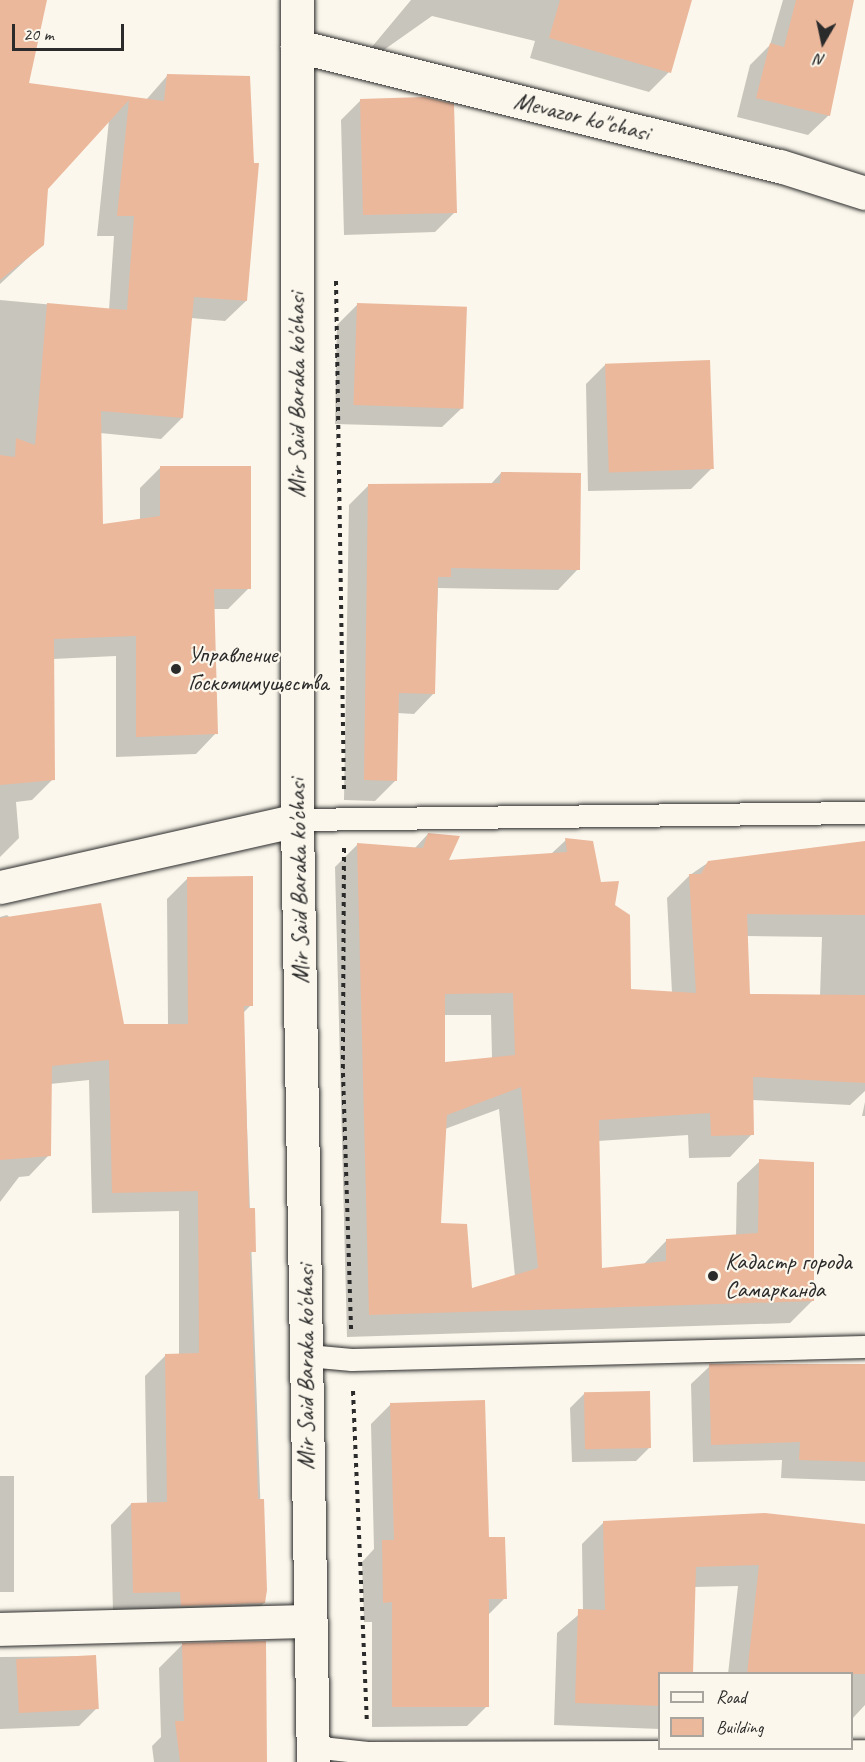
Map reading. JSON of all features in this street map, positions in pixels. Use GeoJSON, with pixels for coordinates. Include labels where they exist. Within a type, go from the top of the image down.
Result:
{"type":"FeatureCollection","features":[{"type":"Feature","properties":{"kind":"street","name":"Mir Said Baraka ko'chasi"},"geometry":{"type":"LineString","coordinates":[[297,0],[297,820],[308,1356],[308,1621],[313,1755]]}},
{"type":"Feature","properties":{"kind":"street","name":"Mevazor ko''chasi"},"geometry":{"type":"LineString","coordinates":[[297,46],[780,166],[865,193]]}},
{"type":"Feature","properties":{"kind":"street"},"geometry":{"type":"LineString","coordinates":[[0,887],[297,820]]}},
{"type":"Feature","properties":{"kind":"street"},"geometry":{"type":"LineString","coordinates":[[0,1629],[308,1621]]}},
{"type":"Feature","properties":{"kind":"lane"},"geometry":{"type":"LineString","coordinates":[[297,820],[865,813]]}},
{"type":"Feature","properties":{"kind":"lane"},"geometry":{"type":"LineString","coordinates":[[308,1356],[352,1360],[865,1347]]}},
{"type":"Feature","properties":{"kind":"lane"},"geometry":{"type":"LineString","coordinates":[[313,1755],[865,1751]]}},
{"type":"Feature","properties":{"kind":"path"},"geometry":{"type":"LineString","coordinates":[[335,268],[345,821],[343,1073],[368,1753]]}},
{"type":"Feature","properties":{"kind":"building"},"geometry":{"type":"Polygon","coordinates":[[[0,0],[47,0],[29,83],[164,101],[167,74],[250,76],[254,163],[259,163],[247,301],[194,297],[183,418],[101,411],[103,524],[160,516],[160,466],[251,466],[251,589],[214,589],[218,734],[136,737],[136,636],[54,639],[55,780],[0,785],[0,455],[15,457],[16,438],[35,445],[47,303],[127,310],[134,216],[117,216],[129,100],[48,189],[44,245],[0,280],[0,0]]]}},
{"type":"Feature","properties":{"kind":"building"},"geometry":{"type":"Polygon","coordinates":[[[560,0],[692,0],[671,73],[549,38],[560,0]]]}},
{"type":"Feature","properties":{"kind":"building"},"geometry":{"type":"Polygon","coordinates":[[[796,0],[854,0],[830,116],[756,98],[770,43],[784,47],[796,0]]]}},
{"type":"Feature","properties":{"kind":"building"},"geometry":{"type":"Polygon","coordinates":[[[424,97],[454,104],[457,213],[363,215],[360,99],[424,97]]]}},
{"type":"Feature","properties":{"kind":"building"},"geometry":{"type":"Polygon","coordinates":[[[357,303],[467,307],[463,409],[353,405],[357,303]]]}},
{"type":"Feature","properties":{"kind":"building"},"geometry":{"type":"Polygon","coordinates":[[[710,360],[714,469],[609,473],[605,364],[710,360]]]}},
{"type":"Feature","properties":{"kind":"building"},"geometry":{"type":"Polygon","coordinates":[[[501,472],[581,473],[580,570],[451,568],[451,577],[438,577],[435,694],[399,693],[397,781],[364,780],[368,484],[500,483],[501,472]]]}},
{"type":"Feature","properties":{"kind":"building"},"geometry":{"type":"Polygon","coordinates":[[[428,833],[460,836],[449,860],[567,852],[565,838],[593,841],[601,882],[619,881],[615,905],[630,915],[631,989],[696,993],[689,874],[701,874],[708,861],[865,841],[865,915],[747,914],[750,994],[865,995],[865,1083],[753,1077],[754,1135],[711,1136],[710,1113],[599,1120],[602,1268],[666,1261],[666,1239],[758,1233],[759,1159],[814,1162],[814,1301],[369,1315],[357,843],[423,848],[428,833]],[[513,993],[445,994],[445,1062],[515,1055],[513,993]],[[521,1087],[447,1115],[441,1223],[467,1224],[472,1288],[538,1268],[521,1087]]]}},
{"type":"Feature","properties":{"kind":"building"},"geometry":{"type":"Polygon","coordinates":[[[253,876],[253,1006],[244,1006],[249,1208],[255,1208],[256,1252],[250,1252],[258,1499],[264,1499],[267,1590],[265,1603],[181,1606],[180,1592],[133,1593],[131,1503],[167,1502],[165,1354],[199,1353],[198,1191],[112,1193],[109,1060],[52,1066],[51,1156],[0,1160],[0,918],[101,903],[124,1024],[188,1024],[187,877],[253,876]]]}},
{"type":"Feature","properties":{"kind":"building"},"geometry":{"type":"Polygon","coordinates":[[[709,1364],[865,1364],[865,1462],[799,1460],[800,1442],[711,1445],[709,1364]]]}},
{"type":"Feature","properties":{"kind":"building"},"geometry":{"type":"Polygon","coordinates":[[[650,1391],[651,1448],[585,1449],[584,1392],[650,1391]]]}},
{"type":"Feature","properties":{"kind":"building"},"geometry":{"type":"Polygon","coordinates":[[[485,1400],[489,1537],[505,1537],[507,1599],[489,1599],[489,1707],[392,1707],[392,1602],[383,1603],[382,1540],[394,1540],[390,1403],[485,1400]]]}},
{"type":"Feature","properties":{"kind":"building"},"geometry":{"type":"Polygon","coordinates":[[[765,1513],[865,1524],[865,1674],[747,1672],[759,1565],[696,1567],[693,1672],[658,1672],[658,1706],[575,1703],[578,1609],[605,1610],[603,1521],[765,1513]]]}},
{"type":"Feature","properties":{"kind":"building"},"geometry":{"type":"Polygon","coordinates":[[[266,1641],[267,1762],[180,1762],[175,1721],[184,1721],[182,1643],[266,1641]]]}},
{"type":"Feature","properties":{"kind":"building"},"geometry":{"type":"Polygon","coordinates":[[[96,1655],[99,1709],[19,1713],[16,1659],[96,1655]]]}},
{"type":"Feature","properties":{"kind":"place","name":"Управление Госкомимущества"},"geometry":{"type":"Point","coordinates":[176,669]}},
{"type":"Feature","properties":{"kind":"place","name":"Кадастр города Самарканда"},"geometry":{"type":"Point","coordinates":[713,1276]}}]}
